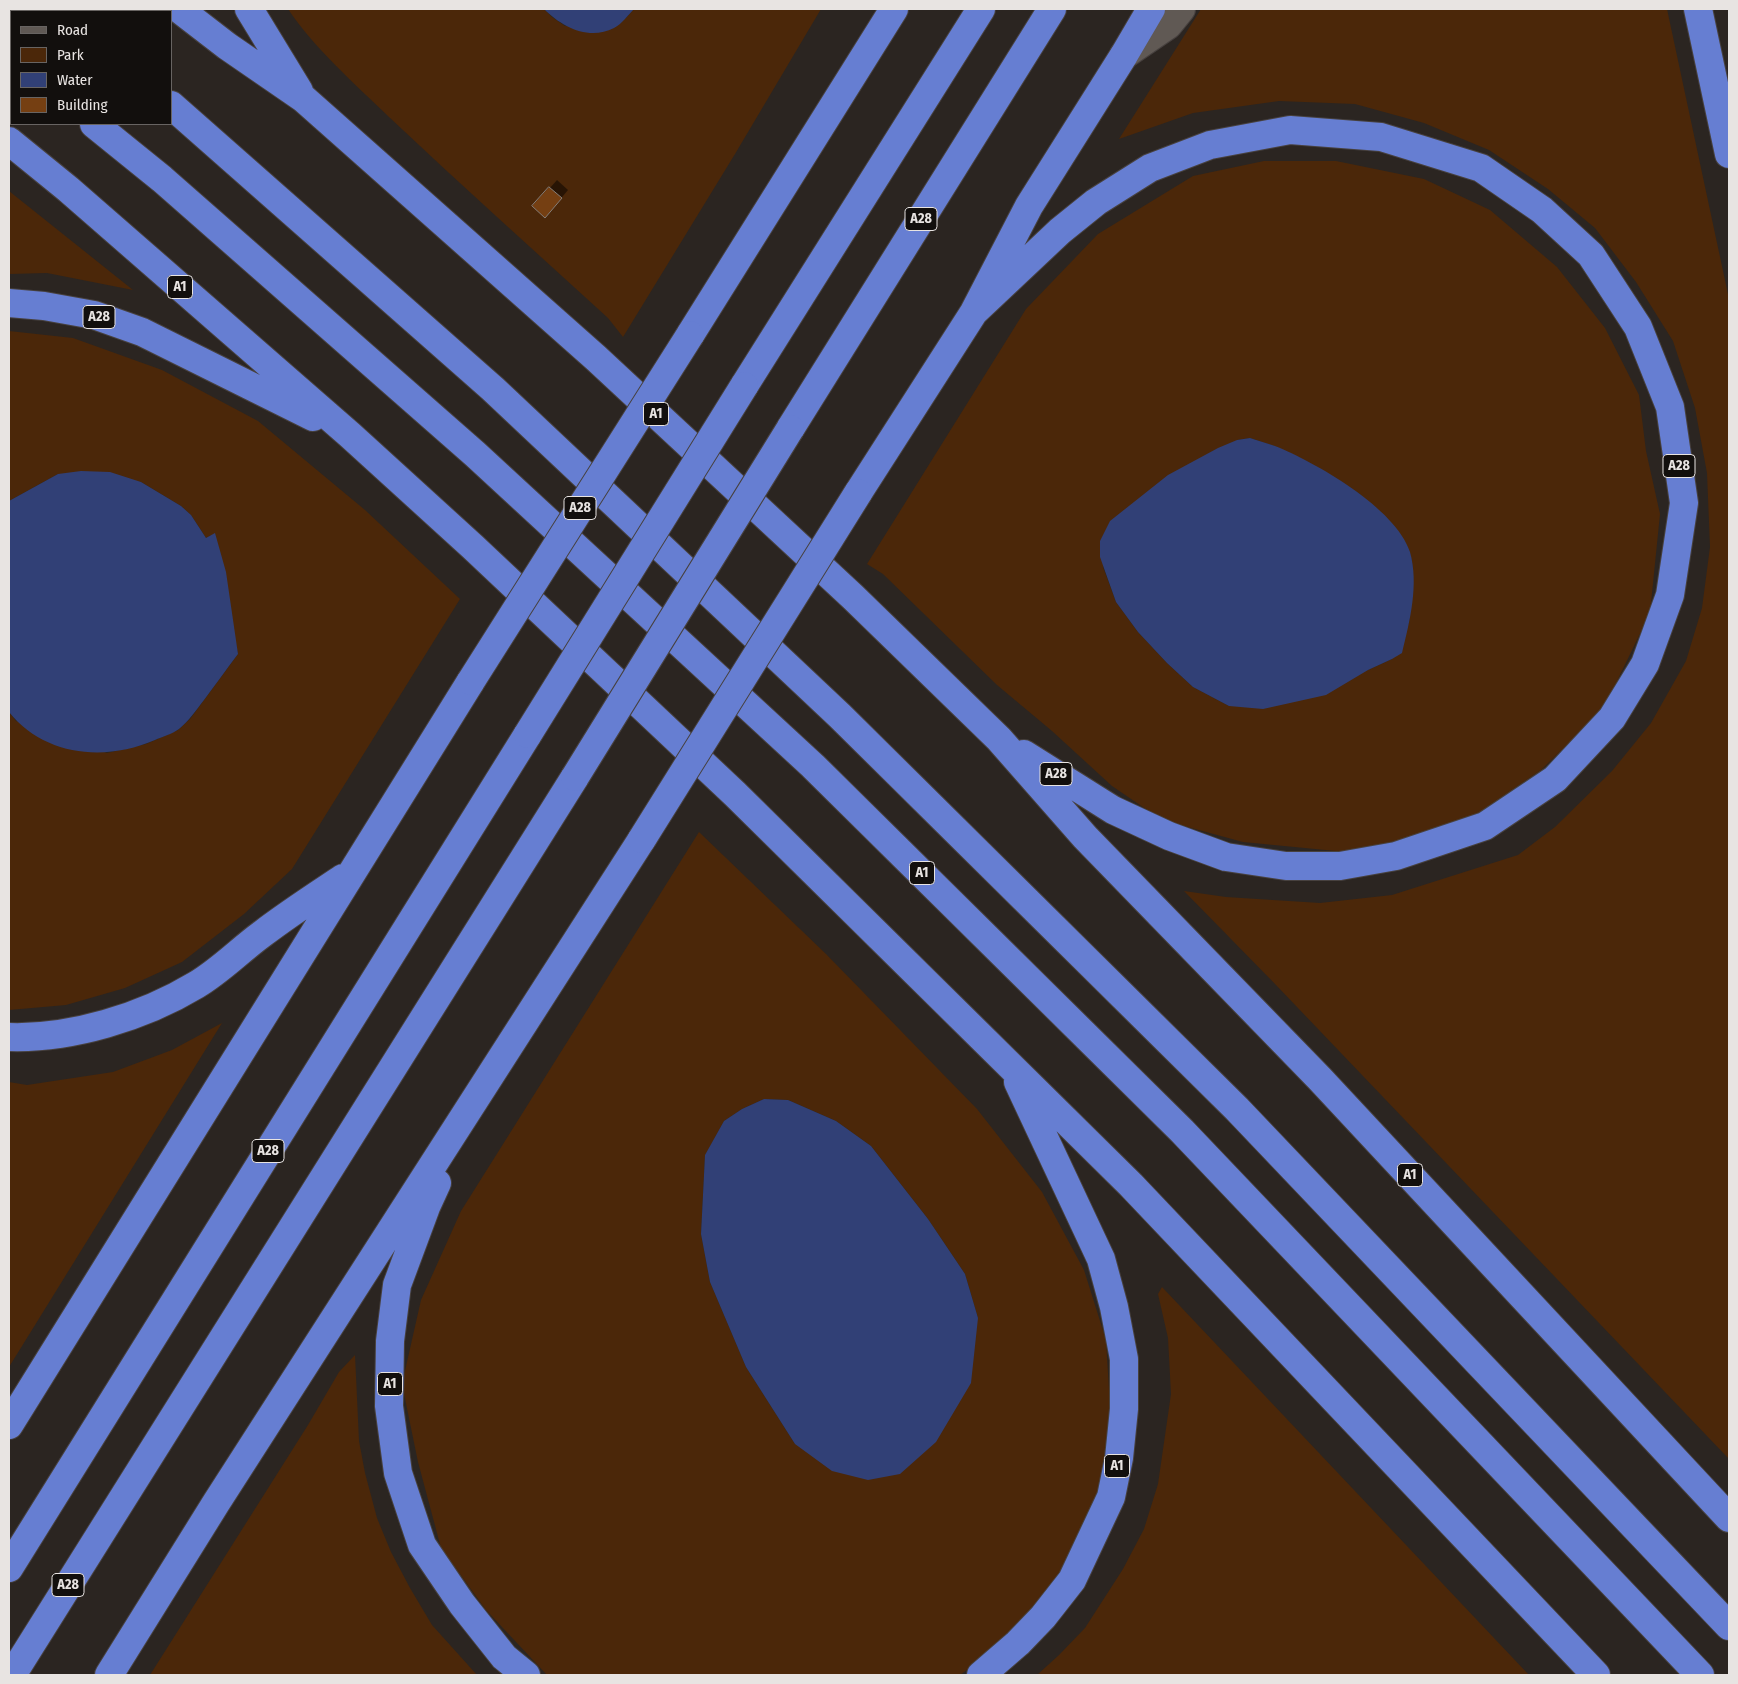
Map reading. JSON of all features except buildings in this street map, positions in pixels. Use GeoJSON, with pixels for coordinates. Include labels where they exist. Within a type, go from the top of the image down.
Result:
{"type":"FeatureCollection","features":[{"type":"Feature","properties":{"kind":"highway","name":"A1"},"geometry":{"type":"LineString","coordinates":[[179,9],[227,46],[304,99],[596,358],[853,597],[999,739],[1085,837],[1327,1086],[1729,1518]]}},
{"type":"Feature","properties":{"kind":"highway","name":"A1"},"geometry":{"type":"LineString","coordinates":[[249,9],[304,99]]}},
{"type":"Feature","properties":{"kind":"highway","name":"A28"},"geometry":{"type":"LineString","coordinates":[[9,1568],[744,386],[981,9]]}},
{"type":"Feature","properties":{"kind":"highway","name":"A28"},"geometry":{"type":"LineString","coordinates":[[12,1675],[576,777],[1052,9]]}},
{"type":"Feature","properties":{"kind":"highway","name":"A28"},"geometry":{"type":"LineString","coordinates":[[110,1675],[216,1503],[642,838],[974,312],[1029,206],[1151,9]]}},
{"type":"Feature","properties":{"kind":"highway"},"geometry":{"type":"LineString","coordinates":[[1698,9],[1729,154]]}},
{"type":"Feature","properties":{"kind":"highway","name":"A28"},"geometry":{"type":"LineString","coordinates":[[9,1425],[889,13]]}},
{"type":"Feature","properties":{"kind":"highway"},"geometry":{"type":"LineString","coordinates":[[172,106],[492,389],[840,716],[1237,1109],[1729,1626]]}},
{"type":"Feature","properties":{"kind":"highway","name":"A1"},"geometry":{"type":"LineString","coordinates":[[95,125],[162,179],[475,454],[814,766],[1182,1131],[1700,1675]]}},
{"type":"Feature","properties":{"kind":"highway","name":"A28"},"geometry":{"type":"LineString","coordinates":[[974,312],[1060,230],[1096,202],[1150,168],[1210,145],[1290,130],[1380,137],[1481,168],[1542,210],[1591,255],[1638,327],[1670,407],[1684,503],[1670,595],[1645,664],[1612,718],[1555,779],[1486,826],[1396,856],[1340,866],[1286,866],[1226,857],[1169,836],[1113,810],[999,739]]}},
{"type":"Feature","properties":{"kind":"highway","name":"A1"},"geometry":{"type":"LineString","coordinates":[[9,141],[68,189],[350,435],[480,554],[735,794],[1131,1185],[1596,1675]]}},
{"type":"Feature","properties":{"kind":"highway","name":"A28"},"geometry":{"type":"LineString","coordinates":[[9,303],[44,306],[94,315],[142,332],[350,435]]}},
{"type":"Feature","properties":{"kind":"highway","name":"A28"},"geometry":{"type":"LineString","coordinates":[[9,1036],[26,1037],[91,1028],[139,1013],[197,985],[262,934],[353,871]]}},
{"type":"Feature","properties":{"kind":"highway","name":"A1"},"geometry":{"type":"LineString","coordinates":[[981,1675],[1044,1617],[1072,1580],[1111,1497],[1119,1458],[1124,1409],[1124,1359],[1114,1307],[1101,1259],[1010,1064]]}},
{"type":"Feature","properties":{"kind":"highway","name":"A1"},"geometry":{"type":"LineString","coordinates":[[492,1072],[426,1208],[397,1285],[390,1340],[389,1406],[398,1473],[422,1545],[462,1604],[504,1657],[526,1675]]}},
{"type":"Feature","properties":{"kind":"lane","name":"A28"},"geometry":{"type":"LineString","coordinates":[[1124,55],[1168,25],[1181,9]]}},
{"type":"Feature","properties":{"kind":"green space"},"geometry":{"type":"Polygon","coordinates":[[[288,9],[544,9],[565,26],[626,18],[634,9],[821,9],[623,337],[608,318],[443,168],[349,78],[310,38],[288,9]]]}},
{"type":"Feature","properties":{"kind":"green space"},"geometry":{"type":"Polygon","coordinates":[[[1201,9],[1667,9],[1729,299],[1729,1459],[1184,891],[1226,897],[1320,903],[1392,895],[1518,855],[1555,827],[1612,771],[1651,723],[1686,661],[1702,608],[1710,547],[1707,473],[1695,408],[1673,341],[1636,282],[1595,228],[1548,189],[1489,150],[1424,123],[1355,104],[1279,101],[1193,113],[1119,139],[1201,9]]]}},
{"type":"Feature","properties":{"kind":"green space"},"geometry":{"type":"Polygon","coordinates":[[[1264,161],[1336,161],[1424,179],[1490,210],[1557,267],[1605,328],[1639,395],[1646,451],[1660,514],[1650,613],[1603,710],[1541,770],[1465,822],[1420,837],[1346,852],[1243,842],[1162,820],[1112,786],[1052,731],[997,685],[883,574],[867,564],[1026,309],[1098,234],[1193,176],[1264,161]],[[1250,438],[1237,440],[1103,567],[1116,602],[1138,632],[1193,687],[1229,706],[1368,670],[1392,659],[1409,622],[1413,585],[1412,562],[1409,550],[1360,494],[1306,461],[1274,446],[1250,438]]]}},
{"type":"Feature","properties":{"kind":"green space"},"geometry":{"type":"Polygon","coordinates":[[[9,191],[133,290],[47,273],[9,274],[9,191]]]}},
{"type":"Feature","properties":{"kind":"green space"},"geometry":{"type":"Polygon","coordinates":[[[9,331],[73,338],[162,370],[258,421],[365,510],[460,599],[292,869],[244,914],[182,962],[125,988],[66,1005],[9,1010],[9,712],[16,721],[107,753],[146,744],[178,730],[190,719],[238,654],[214,534],[206,538],[191,515],[181,506],[141,482],[58,474],[9,501],[9,331]]]}},
{"type":"Feature","properties":{"kind":"green space"},"geometry":{"type":"Polygon","coordinates":[[[699,832],[826,954],[977,1109],[1042,1192],[1084,1270],[1106,1340],[1111,1423],[1100,1503],[1072,1557],[1012,1636],[960,1675],[547,1675],[486,1610],[441,1548],[418,1462],[402,1384],[421,1300],[461,1211],[699,832]],[[764,1099],[742,1109],[724,1121],[705,1156],[701,1234],[710,1282],[746,1367],[795,1444],[978,1318],[965,1274],[928,1219],[871,1146],[836,1121],[788,1100],[764,1099]]]}},
{"type":"Feature","properties":{"kind":"green space"},"geometry":{"type":"Polygon","coordinates":[[[222,1023],[9,1367],[9,1082],[27,1085],[113,1072],[172,1050],[222,1023]]]}},
{"type":"Feature","properties":{"kind":"green space"},"geometry":{"type":"Polygon","coordinates":[[[1162,1287],[1529,1675],[1037,1675],[1085,1628],[1123,1569],[1144,1529],[1158,1484],[1171,1394],[1168,1338],[1158,1294],[1162,1287]]]}},
{"type":"Feature","properties":{"kind":"green space"},"geometry":{"type":"Polygon","coordinates":[[[355,1355],[359,1441],[377,1518],[391,1552],[432,1625],[477,1675],[150,1675],[308,1425],[339,1372],[355,1355]]]}},
{"type":"Feature","properties":{"kind":"water"},"geometry":{"type":"Polygon","coordinates":[[[544,9],[634,9],[614,28],[605,32],[595,33],[576,30],[567,26],[544,9]]]}},
{"type":"Feature","properties":{"kind":"water"},"geometry":{"type":"Polygon","coordinates":[[[1250,438],[1275,446],[1311,463],[1352,488],[1372,503],[1402,535],[1410,552],[1414,577],[1414,590],[1402,653],[1368,670],[1326,695],[1263,709],[1229,706],[1193,687],[1167,663],[1138,632],[1116,602],[1100,557],[1100,541],[1110,521],[1168,475],[1218,448],[1237,440],[1250,438]]]}},
{"type":"Feature","properties":{"kind":"water"},"geometry":{"type":"Polygon","coordinates":[[[81,471],[110,472],[141,482],[181,506],[191,515],[206,538],[215,533],[226,572],[238,654],[192,715],[179,729],[136,747],[116,751],[76,751],[57,746],[23,727],[9,712],[9,501],[58,474],[81,471]]]}},
{"type":"Feature","properties":{"kind":"water"},"geometry":{"type":"Polygon","coordinates":[[[764,1099],[788,1100],[836,1121],[871,1146],[928,1219],[965,1274],[978,1318],[971,1383],[936,1442],[900,1474],[868,1480],[832,1471],[795,1444],[746,1367],[710,1282],[701,1234],[705,1155],[724,1121],[742,1109],[764,1099]]]}}]}
